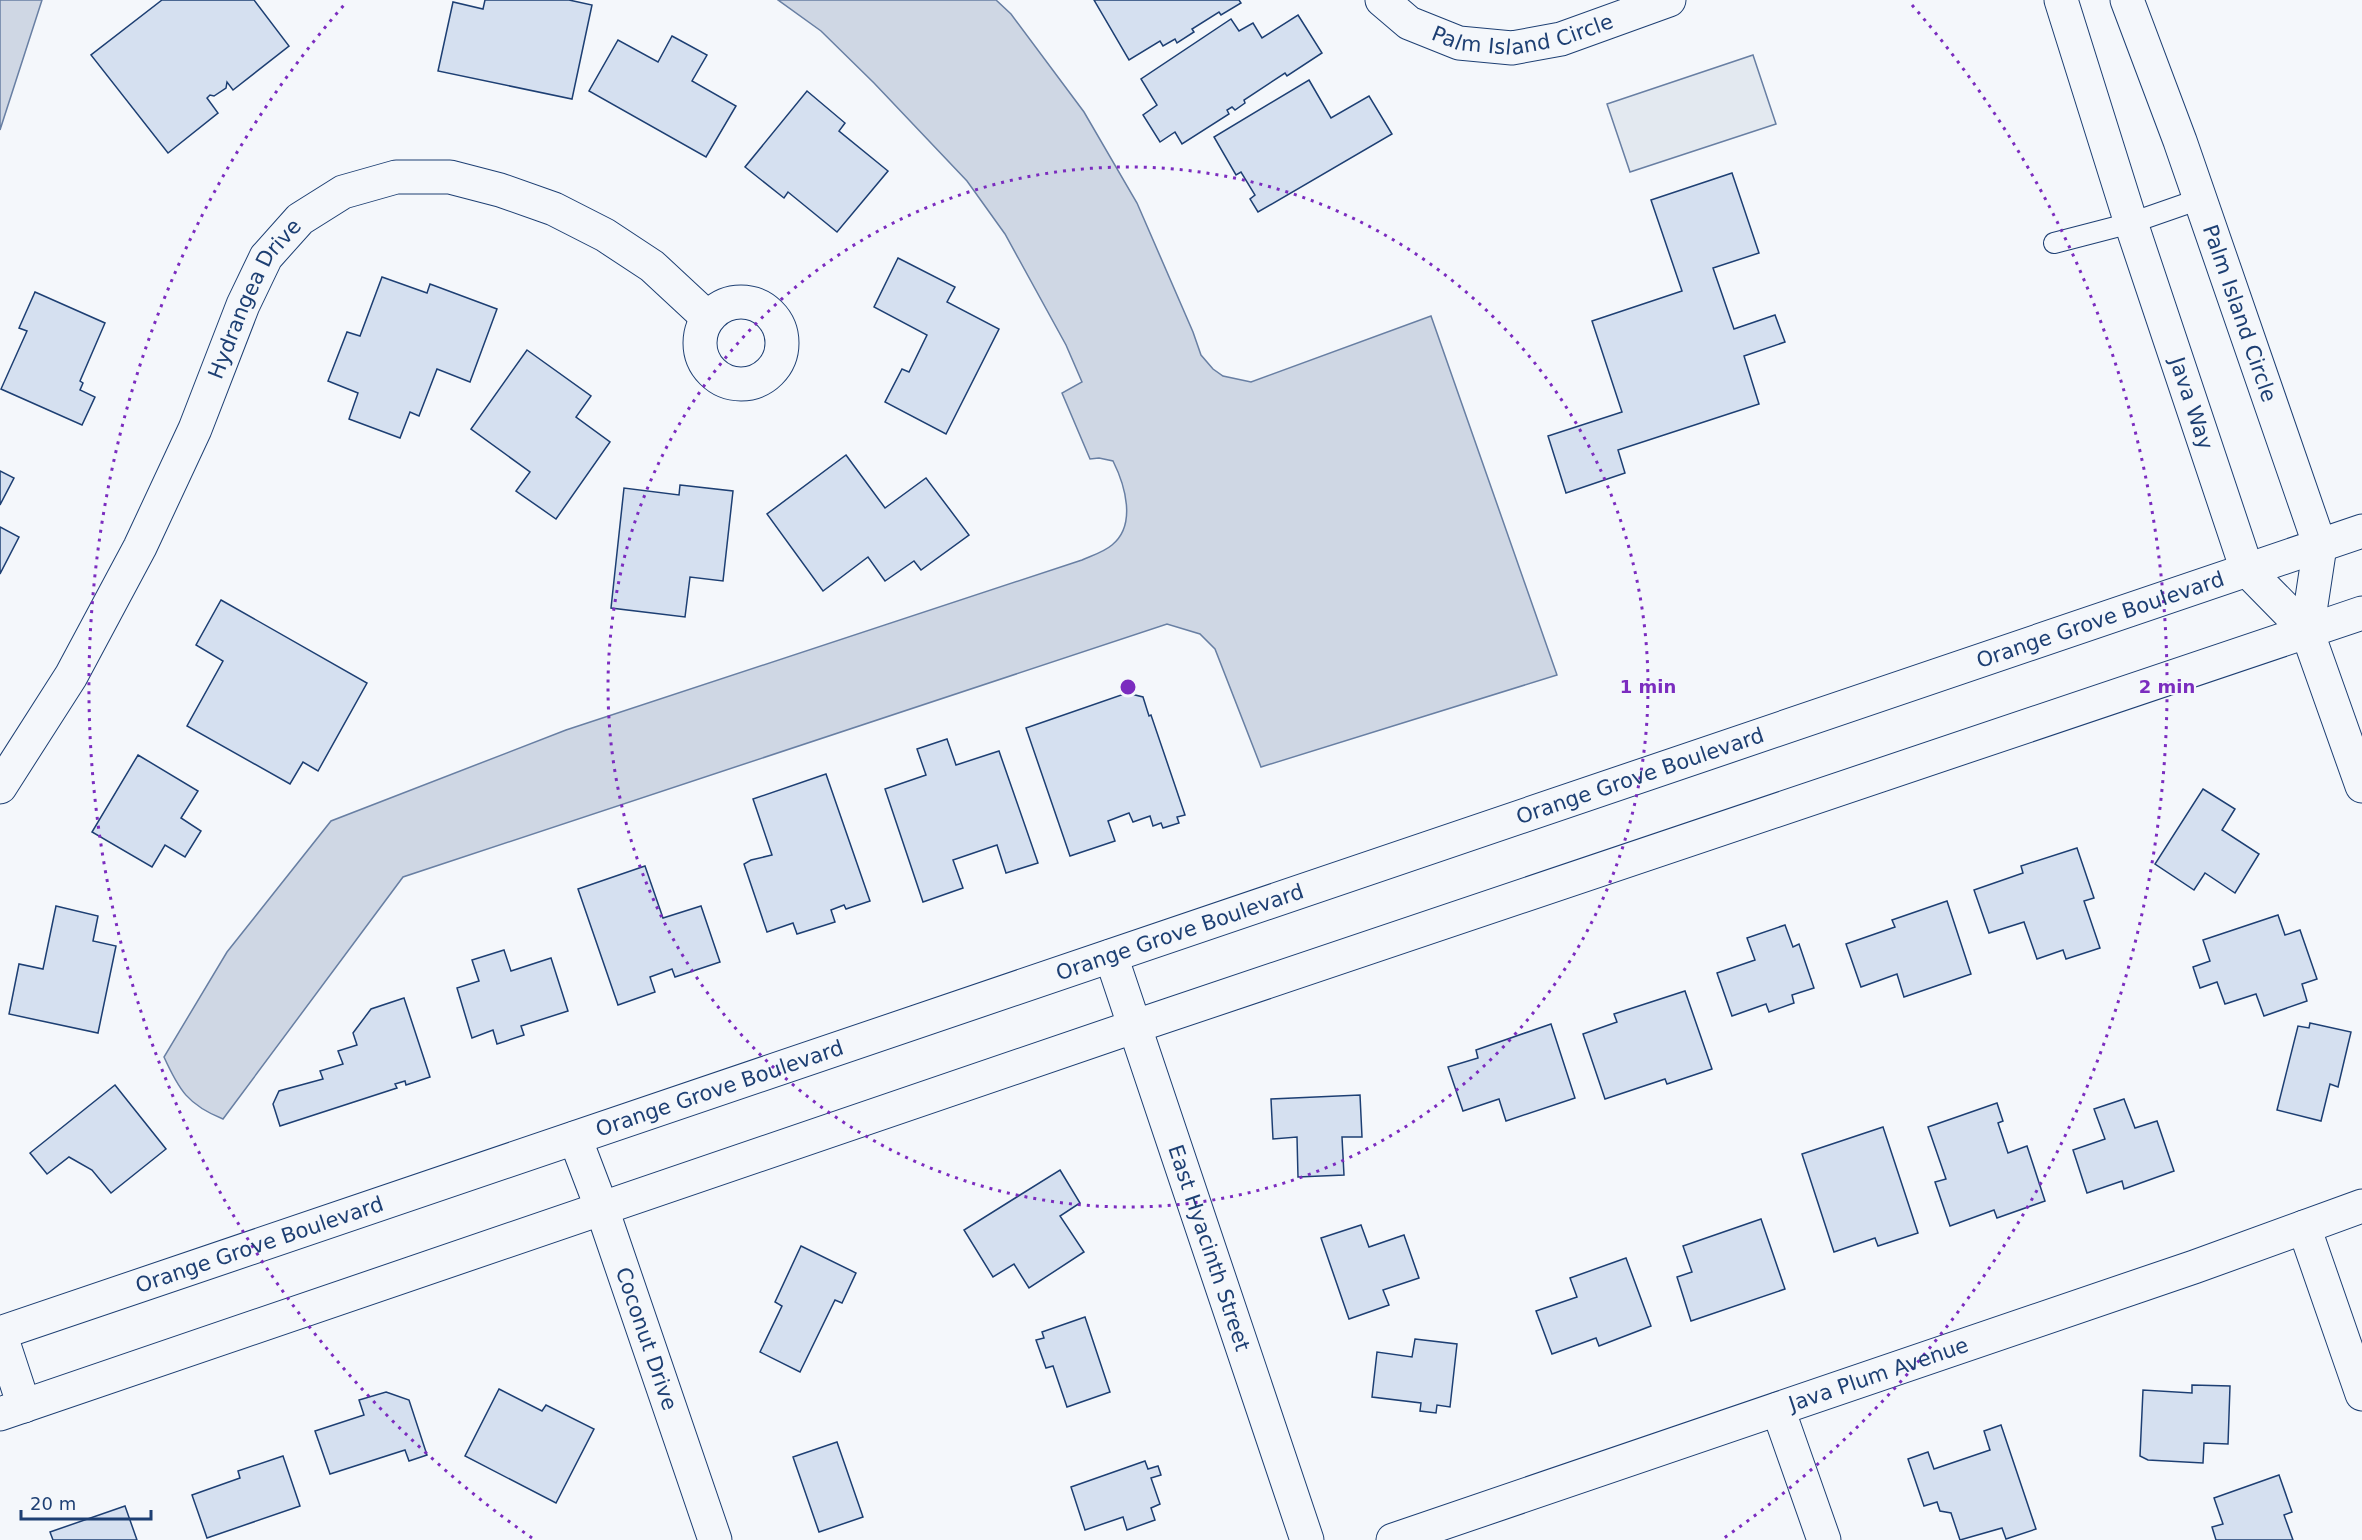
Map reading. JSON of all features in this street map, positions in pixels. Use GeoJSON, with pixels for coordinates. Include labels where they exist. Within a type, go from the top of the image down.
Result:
{"type":"FeatureCollection","features":[{"type":"Feature","properties":{"kind":"street","name":"Palm Island Circle"},"geometry":{"type":"LineString","coordinates":[[1382,0],[1409,23],[1459,43],[1512,48],[1561,39],[1669,0]]}},
{"type":"Feature","properties":{"kind":"street","name":"Java Way"},"geometry":{"type":"LineString","coordinates":[[2061,0],[2131,223],[2247,570],[2307,631],[2362,786]]}},
{"type":"Feature","properties":{"kind":"street","name":"Palm Island Circle"},"geometry":{"type":"LineString","coordinates":[[2127,0],[2200,199],[2320,546],[2307,631]]}},
{"type":"Feature","properties":{"kind":"street","name":"Hydrangea Drive"},"geometry":{"type":"LineString","coordinates":[[0,787],[71,676],[140,547],[195,429],[243,305],[266,257],[300,219],[343,192],[396,177],[450,177],[500,190],[554,209],[604,235],[652,267],[708,318]]}},
{"type":"Feature","properties":{"kind":"street","name":"Orange Grove Boulevard"},"geometry":{"type":"LineString","coordinates":[[0,1333],[2362,531]]}},
{"type":"Feature","properties":{"kind":"street"},"geometry":{"type":"LineString","coordinates":[[0,1333],[12,1410],[1133,1027],[2362,613]]}},
{"type":"Feature","properties":{"kind":"street","name":"East Hyacinth Street"},"geometry":{"type":"LineString","coordinates":[[1111,956],[1133,1027],[1308,1540]]}},
{"type":"Feature","properties":{"kind":"street","name":"Coconut Drive"},"geometry":{"type":"LineString","coordinates":[[575,1138],[602,1209],[715,1540]]}},
{"type":"Feature","properties":{"kind":"street","name":"Java Plum Avenue"},"geometry":{"type":"LineString","coordinates":[[1393,1540],[2194,1267],[2362,1206]]}},
{"type":"Feature","properties":{"kind":"street"},"geometry":{"type":"LineString","coordinates":[[2304,1227],[2362,1394]]}},
{"type":"Feature","properties":{"kind":"street"},"geometry":{"type":"LineString","coordinates":[[1778,1409],[1824,1540]]}},
{"type":"Feature","properties":{"kind":"lane"},"geometry":{"type":"LineString","coordinates":[[2054,243],[2131,223],[2200,199]]}},
{"type":"Feature","properties":{"kind":"shaded area"},"geometry":{"type":"Polygon","coordinates":[[[0,0],[42,0],[0,130],[0,0]]]}},
{"type":"Feature","properties":{"kind":"shaded area"},"geometry":{"type":"Polygon","coordinates":[[[778,0],[996,0],[1011,14],[1084,112],[1137,203],[1201,355],[1213,369],[1223,376],[1251,382],[1431,316],[1557,675],[1261,767],[1215,649],[1200,634],[1167,624],[403,877],[223,1119],[211,1114],[186,1095],[164,1057],[227,952],[331,821],[566,730],[1082,560],[1105,550],[1120,537],[1126,516],[1125,493],[1121,481],[1113,461],[1090,459],[1062,393],[1082,382],[1066,345],[1005,234],[967,181],[874,83],[821,31],[778,0]]]}},
{"type":"Feature","properties":{"kind":"shaded area"},"geometry":{"type":"Polygon","coordinates":[[[1753,55],[1776,124],[1630,172],[1607,104],[1753,55]]]}},
{"type":"Feature","properties":{"kind":"building"},"geometry":{"type":"Polygon","coordinates":[[[162,0],[254,0],[289,46],[233,90],[227,82],[226,88],[214,96],[210,95],[207,98],[218,113],[168,153],[91,55],[162,0]]]}},
{"type":"Feature","properties":{"kind":"building"},"geometry":{"type":"Polygon","coordinates":[[[485,0],[569,0],[592,5],[572,99],[438,71],[453,2],[483,9],[485,0]]]}},
{"type":"Feature","properties":{"kind":"building"},"geometry":{"type":"Polygon","coordinates":[[[1094,0],[1239,0],[1241,3],[1221,15],[1219,12],[1192,29],[1194,32],[1177,43],[1175,39],[1163,46],[1160,41],[1129,60],[1094,0]]]}},
{"type":"Feature","properties":{"kind":"building"},"geometry":{"type":"Polygon","coordinates":[[[1298,15],[1322,53],[1287,76],[1285,73],[1244,100],[1245,103],[1235,110],[1232,107],[1227,110],[1229,114],[1182,144],[1175,132],[1160,142],[1143,115],[1157,105],[1141,79],[1231,19],[1239,31],[1253,23],[1262,38],[1298,15]]]}},
{"type":"Feature","properties":{"kind":"building"},"geometry":{"type":"Polygon","coordinates":[[[672,36],[707,55],[692,81],[736,106],[706,157],[589,91],[618,40],[658,62],[672,36]]]}},
{"type":"Feature","properties":{"kind":"building"},"geometry":{"type":"Polygon","coordinates":[[[1309,80],[1331,118],[1369,96],[1392,134],[1258,212],[1250,199],[1255,195],[1241,172],[1236,175],[1214,137],[1309,80]]]}},
{"type":"Feature","properties":{"kind":"building"},"geometry":{"type":"Polygon","coordinates":[[[807,91],[845,123],[839,131],[888,171],[837,232],[788,192],[784,198],[745,167],[807,91]]]}},
{"type":"Feature","properties":{"kind":"building"},"geometry":{"type":"Polygon","coordinates":[[[1732,173],[1759,253],[1713,268],[1734,329],[1775,315],[1785,342],[1744,356],[1759,404],[1618,450],[1625,473],[1566,493],[1548,436],[1622,412],[1592,321],[1682,291],[1651,200],[1732,173]]]}},
{"type":"Feature","properties":{"kind":"building"},"geometry":{"type":"Polygon","coordinates":[[[898,258],[955,287],[947,302],[999,329],[946,434],[885,402],[902,369],[909,372],[927,335],[874,307],[898,258]]]}},
{"type":"Feature","properties":{"kind":"building"},"geometry":{"type":"Polygon","coordinates":[[[382,277],[427,293],[430,284],[497,309],[470,382],[437,369],[419,416],[410,412],[400,438],[349,419],[358,393],[328,381],[347,332],[360,336],[382,277]]]}},
{"type":"Feature","properties":{"kind":"building"},"geometry":{"type":"Polygon","coordinates":[[[35,292],[105,323],[80,381],[83,383],[80,390],[95,397],[82,425],[1,389],[27,331],[19,328],[35,292]]]}},
{"type":"Feature","properties":{"kind":"building"},"geometry":{"type":"Polygon","coordinates":[[[527,350],[591,396],[576,417],[610,442],[556,519],[516,491],[530,472],[471,429],[527,350]]]}},
{"type":"Feature","properties":{"kind":"building"},"geometry":{"type":"Polygon","coordinates":[[[846,455],[885,508],[926,478],[969,535],[921,570],[914,561],[885,581],[868,557],[823,591],[767,514],[846,455]]]}},
{"type":"Feature","properties":{"kind":"building"},"geometry":{"type":"Polygon","coordinates":[[[0,471],[14,478],[0,505],[0,471]]]}},
{"type":"Feature","properties":{"kind":"building"},"geometry":{"type":"Polygon","coordinates":[[[680,485],[733,491],[723,581],[690,577],[685,617],[611,608],[624,488],[679,495],[680,485]]]}},
{"type":"Feature","properties":{"kind":"building"},"geometry":{"type":"Polygon","coordinates":[[[0,527],[19,537],[0,574],[0,527]]]}},
{"type":"Feature","properties":{"kind":"building"},"geometry":{"type":"Polygon","coordinates":[[[221,600],[367,683],[318,771],[303,762],[290,784],[187,726],[223,661],[196,645],[221,600]]]}},
{"type":"Feature","properties":{"kind":"building"},"geometry":{"type":"Polygon","coordinates":[[[1127,693],[1143,697],[1185,815],[1177,817],[1179,823],[1163,828],[1161,823],[1153,826],[1150,816],[1133,822],[1129,813],[1108,821],[1115,841],[1070,856],[1026,728],[1127,693]]]}},
{"type":"Feature","properties":{"kind":"building"},"geometry":{"type":"Polygon","coordinates":[[[947,739],[956,765],[999,751],[1038,863],[1006,873],[997,845],[953,860],[963,888],[923,902],[885,789],[926,775],[917,749],[947,739]]]}},
{"type":"Feature","properties":{"kind":"building"},"geometry":{"type":"Polygon","coordinates":[[[138,755],[198,791],[181,818],[201,831],[185,857],[165,845],[152,867],[92,832],[138,755]]]}},
{"type":"Feature","properties":{"kind":"building"},"geometry":{"type":"Polygon","coordinates":[[[826,774],[870,901],[846,909],[844,905],[831,910],[835,922],[797,934],[793,923],[767,932],[744,864],[772,855],[753,799],[826,774]]]}},
{"type":"Feature","properties":{"kind":"building"},"geometry":{"type":"Polygon","coordinates":[[[2203,789],[2235,809],[2222,830],[2259,854],[2235,893],[2205,873],[2194,890],[2155,864],[2203,789]]]}},
{"type":"Feature","properties":{"kind":"building"},"geometry":{"type":"Polygon","coordinates":[[[2077,848],[2094,898],[2084,901],[2100,948],[2066,959],[2063,950],[2037,959],[2024,922],[1989,933],[1974,890],[2023,873],[2021,866],[2077,848]]]}},
{"type":"Feature","properties":{"kind":"building"},"geometry":{"type":"Polygon","coordinates":[[[645,866],[663,918],[701,906],[720,962],[675,977],[672,969],[650,977],[655,992],[618,1005],[578,889],[645,866]]]}},
{"type":"Feature","properties":{"kind":"building"},"geometry":{"type":"Polygon","coordinates":[[[1947,901],[1971,974],[1904,997],[1897,974],[1861,987],[1846,944],[1895,927],[1892,920],[1947,901]]]}},
{"type":"Feature","properties":{"kind":"building"},"geometry":{"type":"Polygon","coordinates":[[[56,906],[98,916],[93,941],[116,946],[98,1033],[9,1014],[19,964],[43,969],[56,906]]]}},
{"type":"Feature","properties":{"kind":"building"},"geometry":{"type":"Polygon","coordinates":[[[2278,915],[2285,935],[2300,930],[2317,979],[2302,984],[2307,1001],[2264,1016],[2256,994],[2225,1004],[2217,982],[2200,988],[2193,967],[2210,961],[2203,940],[2278,915]]]}},
{"type":"Feature","properties":{"kind":"building"},"geometry":{"type":"Polygon","coordinates":[[[1785,925],[1793,947],[1799,944],[1814,988],[1792,995],[1794,1003],[1769,1012],[1766,1004],[1732,1016],[1717,973],[1755,960],[1747,938],[1785,925]]]}},
{"type":"Feature","properties":{"kind":"building"},"geometry":{"type":"Polygon","coordinates":[[[504,950],[511,971],[551,958],[568,1011],[521,1026],[524,1035],[497,1044],[493,1030],[472,1038],[457,988],[479,981],[472,960],[504,950]]]}},
{"type":"Feature","properties":{"kind":"building"},"geometry":{"type":"Polygon","coordinates":[[[1685,991],[1712,1069],[1667,1084],[1665,1079],[1605,1099],[1583,1034],[1617,1022],[1614,1014],[1685,991]]]}},
{"type":"Feature","properties":{"kind":"building"},"geometry":{"type":"Polygon","coordinates":[[[404,998],[430,1077],[406,1085],[405,1081],[395,1084],[397,1088],[280,1126],[273,1104],[279,1091],[323,1079],[320,1071],[343,1064],[338,1051],[357,1045],[353,1033],[371,1009],[404,998]]]}},
{"type":"Feature","properties":{"kind":"building"},"geometry":{"type":"Polygon","coordinates":[[[2310,1023],[2351,1032],[2338,1087],[2330,1084],[2321,1121],[2277,1110],[2298,1026],[2309,1028],[2310,1023]]]}},
{"type":"Feature","properties":{"kind":"building"},"geometry":{"type":"Polygon","coordinates":[[[1551,1024],[1575,1098],[1506,1121],[1499,1099],[1463,1111],[1448,1067],[1478,1058],[1476,1050],[1551,1024]]]}},
{"type":"Feature","properties":{"kind":"building"},"geometry":{"type":"Polygon","coordinates":[[[115,1085],[166,1149],[111,1193],[92,1170],[69,1157],[47,1174],[30,1153],[115,1085]]]}},
{"type":"Feature","properties":{"kind":"building"},"geometry":{"type":"Polygon","coordinates":[[[1360,1095],[1362,1137],[1342,1137],[1344,1175],[1298,1177],[1297,1137],[1273,1139],[1271,1099],[1360,1095]]]}},
{"type":"Feature","properties":{"kind":"building"},"geometry":{"type":"Polygon","coordinates":[[[2124,1099],[2135,1128],[2157,1121],[2174,1171],[2124,1189],[2122,1181],[2087,1193],[2073,1150],[2105,1139],[2094,1109],[2124,1099]]]}},
{"type":"Feature","properties":{"kind":"building"},"geometry":{"type":"Polygon","coordinates":[[[1997,1103],[2003,1121],[1998,1123],[2008,1153],[2027,1146],[2045,1201],[1997,1218],[1994,1210],[1950,1226],[1935,1182],[1946,1179],[1928,1127],[1997,1103]]]}},
{"type":"Feature","properties":{"kind":"building"},"geometry":{"type":"Polygon","coordinates":[[[1883,1127],[1918,1233],[1878,1246],[1875,1238],[1834,1252],[1802,1154],[1883,1127]]]}},
{"type":"Feature","properties":{"kind":"building"},"geometry":{"type":"Polygon","coordinates":[[[1060,1170],[1080,1203],[1060,1216],[1084,1252],[1029,1288],[1014,1264],[993,1277],[964,1230],[1060,1170]]]}},
{"type":"Feature","properties":{"kind":"building"},"geometry":{"type":"Polygon","coordinates":[[[1761,1219],[1785,1289],[1691,1321],[1677,1277],[1692,1272],[1683,1246],[1761,1219]]]}},
{"type":"Feature","properties":{"kind":"building"},"geometry":{"type":"Polygon","coordinates":[[[1361,1225],[1369,1247],[1404,1235],[1419,1278],[1383,1290],[1389,1305],[1349,1319],[1321,1238],[1361,1225]]]}},
{"type":"Feature","properties":{"kind":"building"},"geometry":{"type":"Polygon","coordinates":[[[801,1246],[856,1273],[842,1303],[835,1300],[800,1372],[760,1352],[782,1306],[775,1302],[801,1246]]]}},
{"type":"Feature","properties":{"kind":"building"},"geometry":{"type":"Polygon","coordinates":[[[1626,1258],[1651,1326],[1599,1346],[1596,1338],[1552,1354],[1536,1311],[1577,1297],[1570,1278],[1626,1258]]]}},
{"type":"Feature","properties":{"kind":"building"},"geometry":{"type":"Polygon","coordinates":[[[1085,1317],[1110,1392],[1067,1407],[1053,1366],[1046,1368],[1036,1340],[1044,1338],[1042,1332],[1085,1317]]]}},
{"type":"Feature","properties":{"kind":"building"},"geometry":{"type":"Polygon","coordinates":[[[1415,1339],[1457,1344],[1450,1407],[1437,1405],[1436,1413],[1420,1411],[1421,1403],[1372,1397],[1377,1352],[1412,1357],[1415,1339]]]}},
{"type":"Feature","properties":{"kind":"building"},"geometry":{"type":"Polygon","coordinates":[[[2192,1385],[2230,1386],[2228,1444],[2204,1443],[2203,1463],[2148,1460],[2140,1456],[2143,1390],[2192,1393],[2192,1385]]]}},
{"type":"Feature","properties":{"kind":"building"},"geometry":{"type":"Polygon","coordinates":[[[499,1389],[542,1411],[546,1405],[594,1429],[556,1503],[465,1456],[499,1389]]]}},
{"type":"Feature","properties":{"kind":"building"},"geometry":{"type":"Polygon","coordinates":[[[386,1392],[409,1400],[427,1455],[409,1461],[405,1450],[330,1474],[315,1431],[364,1415],[359,1400],[386,1392]]]}},
{"type":"Feature","properties":{"kind":"building"},"geometry":{"type":"Polygon","coordinates":[[[2001,1425],[2036,1529],[2006,1539],[2002,1528],[1960,1540],[1951,1513],[1940,1511],[1937,1502],[1924,1506],[1908,1459],[1928,1452],[1934,1469],[1990,1450],[1984,1431],[2001,1425]]]}},
{"type":"Feature","properties":{"kind":"building"},"geometry":{"type":"Polygon","coordinates":[[[837,1442],[863,1517],[819,1532],[793,1457],[837,1442]]]}},
{"type":"Feature","properties":{"kind":"building"},"geometry":{"type":"Polygon","coordinates":[[[283,1456],[300,1506],[207,1538],[192,1495],[240,1478],[238,1471],[283,1456]]]}},
{"type":"Feature","properties":{"kind":"building"},"geometry":{"type":"Polygon","coordinates":[[[1145,1461],[1148,1469],[1158,1466],[1161,1475],[1151,1478],[1160,1504],[1151,1508],[1155,1520],[1127,1530],[1123,1517],[1085,1530],[1071,1487],[1145,1461]]]}},
{"type":"Feature","properties":{"kind":"building"},"geometry":{"type":"Polygon","coordinates":[[[2279,1475],[2292,1512],[2284,1515],[2293,1540],[2216,1540],[2212,1527],[2223,1524],[2214,1498],[2279,1475]]]}},
{"type":"Feature","properties":{"kind":"building"},"geometry":{"type":"Polygon","coordinates":[[[125,1506],[137,1540],[53,1540],[50,1532],[125,1506]]]}}]}
